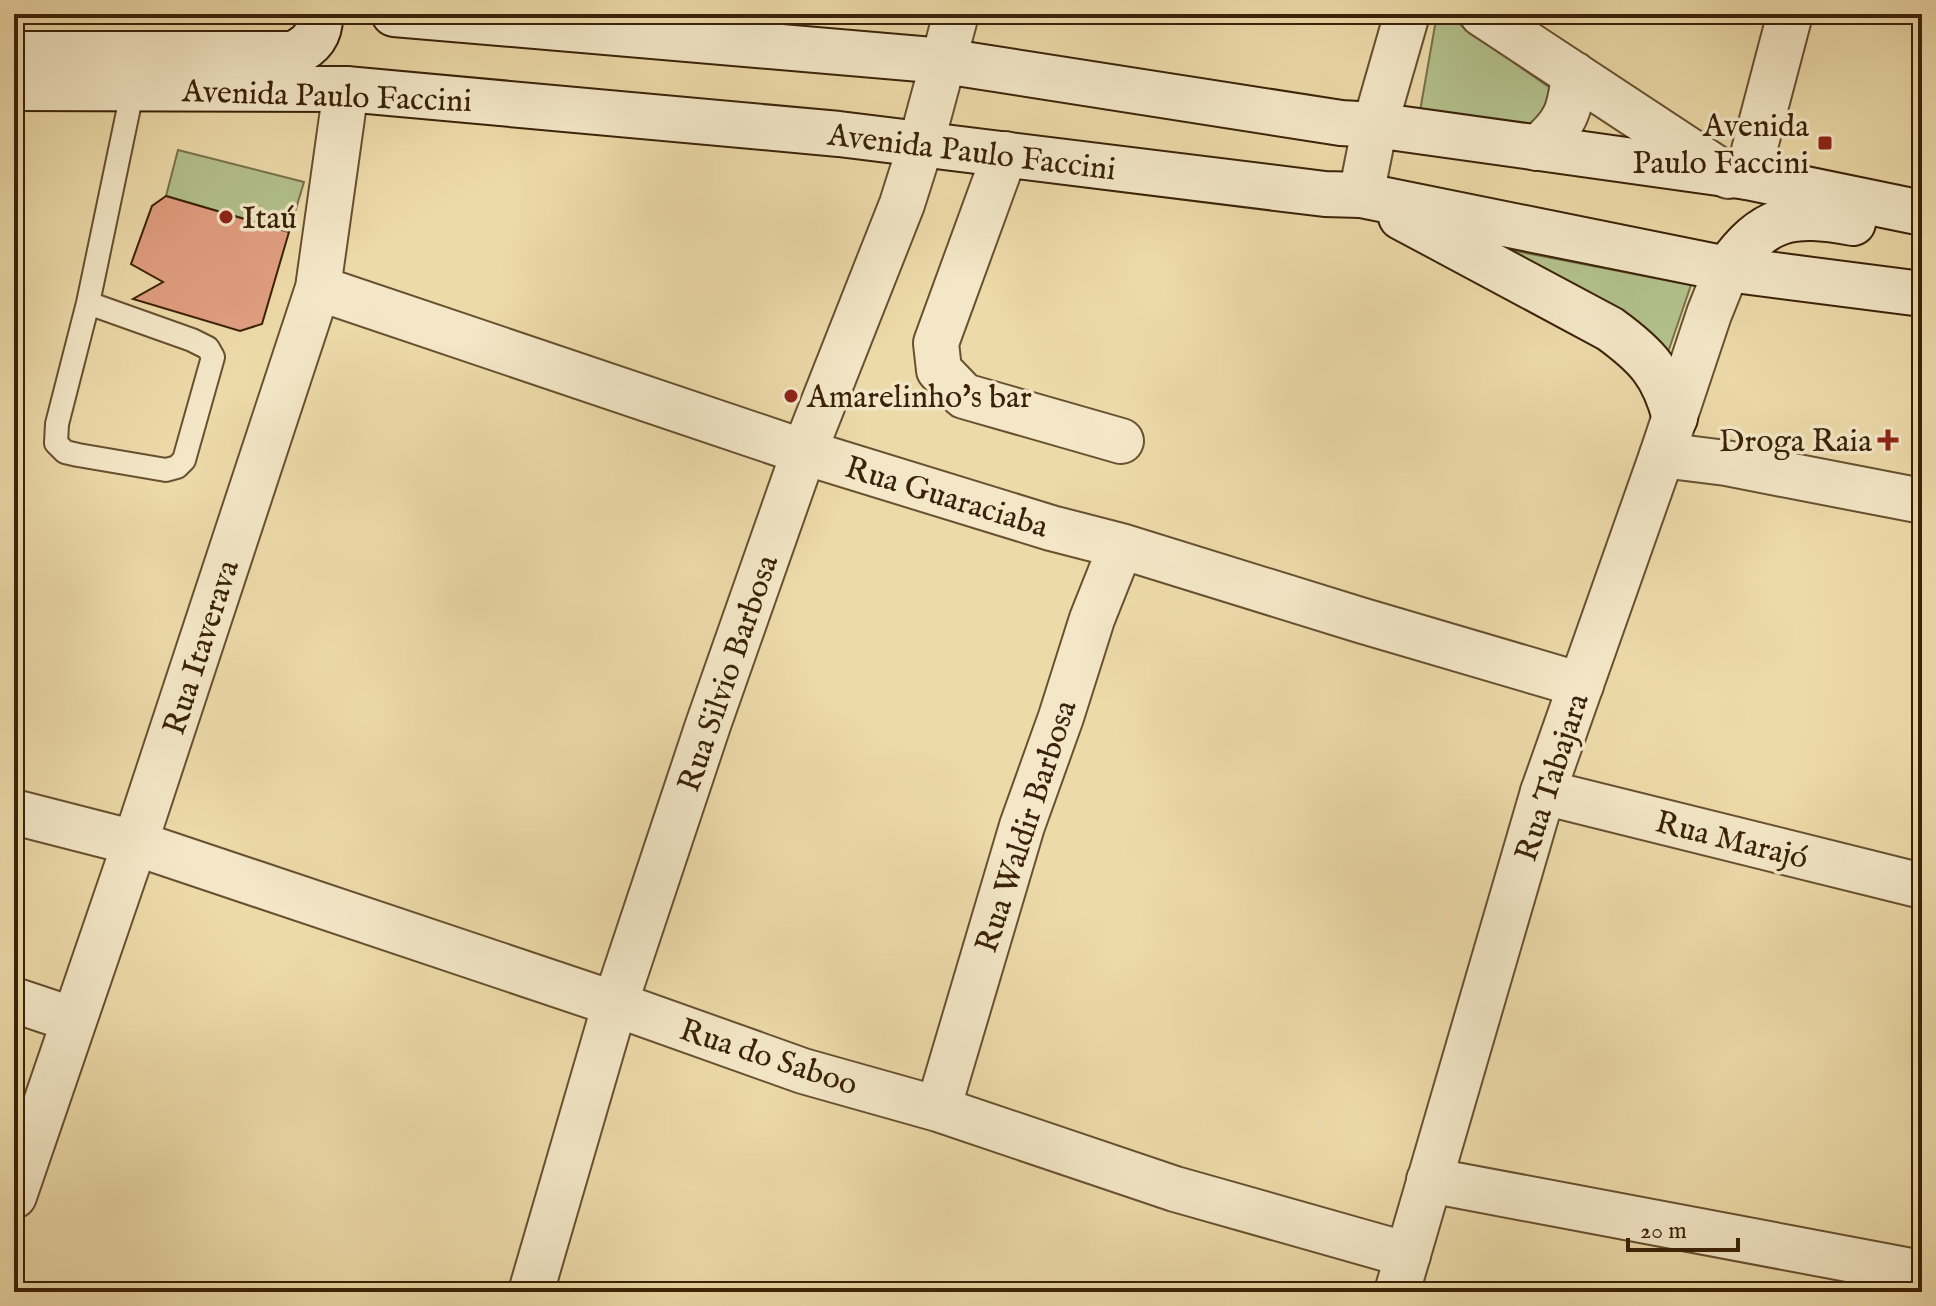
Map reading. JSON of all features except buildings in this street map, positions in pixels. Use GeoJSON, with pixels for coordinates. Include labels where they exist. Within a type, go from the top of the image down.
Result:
{"type":"FeatureCollection","features":[{"type":"Feature","properties":{"kind":"street"},"geometry":{"type":"LineString","coordinates":[[14,54],[293,54],[313,41],[319,31],[320,14]]}},
{"type":"Feature","properties":{"kind":"street"},"geometry":{"type":"LineString","coordinates":[[394,14],[944,61],[1341,123],[1375,125],[1738,177],[1922,213]]}},
{"type":"Feature","properties":{"kind":"street","name":"Rua Silvio Barbosa"},"geometry":{"type":"LineString","coordinates":[[531,1292],[615,1004],[804,452],[902,204],[956,14]]}},
{"type":"Feature","properties":{"kind":"street"},"geometry":{"type":"LineString","coordinates":[[1407,14],[1375,125],[1361,195],[1619,335],[1636,348],[1657,370],[1668,393],[1668,436],[1726,463],[1922,501]]}},
{"type":"Feature","properties":{"kind":"street"},"geometry":{"type":"LineString","coordinates":[[1482,14],[1738,177]]}},
{"type":"Feature","properties":{"kind":"street"},"geometry":{"type":"LineString","coordinates":[[1738,177],[1790,14]]}},
{"type":"Feature","properties":{"kind":"street"},"geometry":{"type":"LineString","coordinates":[[1537,148],[1556,132],[1568,113],[1574,74]]}},
{"type":"Feature","properties":{"kind":"street","name":"Avenida Paulo Faccini"},"geometry":{"type":"LineString","coordinates":[[14,88],[346,89],[839,134],[1325,194],[1361,195],[1727,269],[1922,294]]}},
{"type":"Feature","properties":{"kind":"street","name":"Rua Itaverava"},"geometry":{"type":"LineString","coordinates":[[17,1174],[135,843],[318,288],[346,89]]}},
{"type":"Feature","properties":{"kind":"street"},"geometry":{"type":"LineString","coordinates":[[1005,154],[936,343],[939,370],[964,396],[1121,441]]}},
{"type":"Feature","properties":{"kind":"street","name":"Rua Tabajara"},"geometry":{"type":"LineString","coordinates":[[1402,1274],[1543,792],[1727,269],[1742,248],[1759,233],[1781,221],[1803,217],[1828,218],[1922,235]]}},
{"type":"Feature","properties":{"kind":"street","name":"Rua Guaraciaba"},"geometry":{"type":"LineString","coordinates":[[318,288],[804,452],[1581,685]]}},
{"type":"Feature","properties":{"kind":"street","name":"Rua Waldir Barbosa"},"geometry":{"type":"LineString","coordinates":[[938,1109],[1022,826],[1092,619],[1121,546]]}},
{"type":"Feature","properties":{"kind":"street","name":"Rua Marajó"},"geometry":{"type":"LineString","coordinates":[[1543,792],[1922,886]]}},
{"type":"Feature","properties":{"kind":"street","name":"Rua do Saboo"},"geometry":{"type":"LineString","coordinates":[[14,812],[135,843],[615,1004],[803,1071],[938,1109],[1175,1189],[1402,1274]]}},
{"type":"Feature","properties":{"kind":"street"},"geometry":{"type":"LineString","coordinates":[[14,1000],[74,1020]]}},
{"type":"Feature","properties":{"kind":"street"},"geometry":{"type":"LineString","coordinates":[[1429,1180],[1918,1270]]}},
{"type":"Feature","properties":{"kind":"lane"},"geometry":{"type":"LineString","coordinates":[[88,303],[192,340],[208,348],[213,357],[184,460],[177,467],[166,470],[78,455],[65,452],[56,443],[57,424],[88,303],[133,88]]}},
{"type":"Feature","properties":{"kind":"green space"},"geometry":{"type":"Polygon","coordinates":[[[1437,14],[1445,14],[1556,92],[1545,134],[1420,111],[1437,14]]]}},
{"type":"Feature","properties":{"kind":"green space"},"geometry":{"type":"Polygon","coordinates":[[[178,150],[304,182],[289,232],[166,196],[178,150]]]}},
{"type":"Feature","properties":{"kind":"green space"},"geometry":{"type":"Polygon","coordinates":[[[1510,250],[1691,285],[1665,361],[1624,319],[1510,250]]]}},
{"type":"Feature","properties":{"kind":"place","name":"Avenida Paulo Faccini"},"geometry":{"type":"Point","coordinates":[1825,143]}},
{"type":"Feature","properties":{"kind":"place","name":"Itaú"},"geometry":{"type":"Point","coordinates":[226,217]}},
{"type":"Feature","properties":{"kind":"place","name":"Amarelinho's bar"},"geometry":{"type":"Point","coordinates":[791,396]}},
{"type":"Feature","properties":{"kind":"place","name":"Droga Raia"},"geometry":{"type":"Point","coordinates":[1888,440]}}]}
